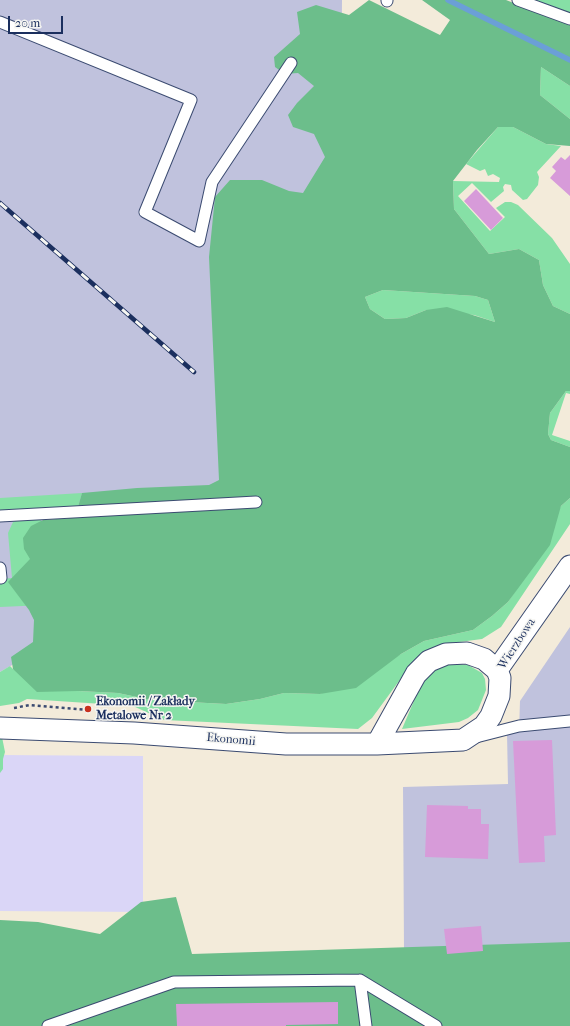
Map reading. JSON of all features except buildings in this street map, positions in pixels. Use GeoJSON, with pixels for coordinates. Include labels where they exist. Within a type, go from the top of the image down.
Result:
{"type":"FeatureCollection","features":[{"type":"Feature","properties":{"kind":"street","name":"Wierzbowa"},"geometry":{"type":"LineString","coordinates":[[463,740],[484,726],[492,716],[499,696],[500,678],[497,670],[570,566]]}},
{"type":"Feature","properties":{"kind":"street"},"geometry":{"type":"LineString","coordinates":[[377,744],[416,674],[429,661],[446,654],[467,653],[484,660],[497,670]]}},
{"type":"Feature","properties":{"kind":"street","name":"Ekonomii"},"geometry":{"type":"LineString","coordinates":[[0,728],[149,734],[286,744],[377,744],[463,740]]}},
{"type":"Feature","properties":{"kind":"lane"},"geometry":{"type":"LineString","coordinates":[[518,0],[570,19]]}},
{"type":"Feature","properties":{"kind":"lane"},"geometry":{"type":"LineString","coordinates":[[0,22],[191,100],[145,212],[199,241],[212,182],[291,63]]}},
{"type":"Feature","properties":{"kind":"lane"},"geometry":{"type":"LineString","coordinates":[[0,516],[256,502]]}},
{"type":"Feature","properties":{"kind":"lane"},"geometry":{"type":"LineString","coordinates":[[463,740],[519,726],[570,721]]}},
{"type":"Feature","properties":{"kind":"lane"},"geometry":{"type":"LineString","coordinates":[[360,980],[366,1026]]}},
{"type":"Feature","properties":{"kind":"lane"},"geometry":{"type":"LineString","coordinates":[[48,1026],[174,982],[360,980],[436,1026]]}},
{"type":"Feature","properties":{"kind":"shaded area"},"geometry":{"type":"Polygon","coordinates":[[[0,0],[342,0],[341,122],[232,484],[42,519],[46,634],[19,661],[0,672],[0,0]]]}},
{"type":"Feature","properties":{"kind":"shaded area"},"geometry":{"type":"Polygon","coordinates":[[[570,627],[570,1026],[39,1026],[404,950],[403,787],[508,784],[507,733],[519,732],[520,701],[570,627]]]}},
{"type":"Feature","properties":{"kind":"shaded area"},"geometry":{"type":"Polygon","coordinates":[[[0,755],[143,756],[143,912],[0,911],[0,755]]]}},
{"type":"Feature","properties":{"kind":"green space"},"geometry":{"type":"Polygon","coordinates":[[[369,0],[440,35],[450,20],[422,0],[506,0],[570,25],[570,86],[541,67],[540,95],[570,119],[570,146],[546,144],[513,127],[498,127],[477,150],[453,181],[454,209],[489,254],[519,249],[539,260],[543,285],[553,306],[570,314],[570,391],[566,391],[550,413],[548,434],[551,440],[570,447],[570,498],[561,506],[550,545],[508,602],[492,616],[473,630],[424,641],[401,654],[356,688],[320,694],[284,693],[260,699],[226,704],[151,700],[118,693],[78,691],[37,692],[13,669],[11,657],[33,642],[34,620],[29,610],[8,582],[30,559],[24,549],[23,538],[31,526],[43,520],[70,518],[78,507],[82,493],[137,488],[209,485],[219,480],[209,257],[215,197],[230,180],[262,180],[289,191],[303,193],[325,157],[314,134],[293,127],[288,115],[297,103],[314,86],[298,73],[285,74],[275,67],[274,57],[300,34],[297,12],[316,5],[349,15],[369,0]],[[383,290],[365,297],[370,309],[385,319],[406,318],[426,310],[447,307],[495,322],[488,300],[475,296],[383,290]]]}},
{"type":"Feature","properties":{"kind":"green space"},"geometry":{"type":"Polygon","coordinates":[[[518,0],[570,0],[570,22],[518,0]]]}},
{"type":"Feature","properties":{"kind":"green space"},"geometry":{"type":"Polygon","coordinates":[[[541,67],[570,86],[570,119],[540,95],[541,67]]]}},
{"type":"Feature","properties":{"kind":"green space"},"geometry":{"type":"Polygon","coordinates":[[[498,127],[513,127],[546,144],[561,146],[537,172],[539,177],[538,185],[527,199],[523,200],[512,190],[511,185],[505,184],[503,187],[504,191],[491,202],[472,183],[458,196],[490,231],[505,217],[496,208],[505,202],[511,202],[518,205],[552,238],[570,264],[570,314],[553,306],[543,285],[539,260],[519,249],[489,254],[454,209],[453,181],[499,182],[500,178],[493,174],[488,176],[485,169],[480,171],[466,164],[498,127]]]}},
{"type":"Feature","properties":{"kind":"green space"},"geometry":{"type":"Polygon","coordinates":[[[383,290],[475,296],[488,300],[495,322],[474,315],[426,310],[406,318],[385,319],[370,309],[365,297],[383,290]]]}},
{"type":"Feature","properties":{"kind":"green space"},"geometry":{"type":"Polygon","coordinates":[[[566,391],[570,391],[570,394],[566,393],[552,435],[570,441],[570,447],[551,440],[548,434],[550,413],[566,391]]]}},
{"type":"Feature","properties":{"kind":"green space"},"geometry":{"type":"Polygon","coordinates":[[[82,493],[78,507],[0,511],[0,498],[82,493]]]}},
{"type":"Feature","properties":{"kind":"green space"},"geometry":{"type":"Polygon","coordinates":[[[570,498],[570,524],[501,627],[482,639],[444,644],[432,648],[420,655],[410,666],[372,718],[358,729],[164,720],[133,706],[27,699],[19,703],[0,706],[0,672],[10,666],[13,669],[78,691],[118,693],[151,700],[226,704],[260,699],[284,693],[320,694],[424,641],[473,630],[492,616],[508,602],[516,590],[561,506],[570,498]]]}},
{"type":"Feature","properties":{"kind":"green space"},"geometry":{"type":"Polygon","coordinates":[[[27,516],[41,519],[45,605],[0,607],[0,579],[12,578],[8,533],[13,522],[27,516]]]}},
{"type":"Feature","properties":{"kind":"green space"},"geometry":{"type":"Polygon","coordinates":[[[448,663],[468,665],[482,673],[485,679],[486,690],[478,710],[468,718],[459,722],[402,729],[422,682],[431,671],[448,663]]]}},
{"type":"Feature","properties":{"kind":"green space"},"geometry":{"type":"Polygon","coordinates":[[[0,737],[2,737],[5,752],[3,769],[0,773],[0,737]]]}},
{"type":"Feature","properties":{"kind":"green space"},"geometry":{"type":"Polygon","coordinates":[[[176,897],[192,954],[570,942],[570,1026],[0,1026],[0,920],[38,922],[100,934],[141,902],[176,897]]]}},
{"type":"Feature","properties":{"kind":"waterway"},"geometry":{"type":"LineString","coordinates":[[448,0],[570,60]]}},
{"type":"Feature","properties":{"kind":"railway"},"geometry":{"type":"LineString","coordinates":[[0,203],[194,372]]}},
{"type":"Feature","properties":{"kind":"place","name":"Ekonomii / Zakłady Metalowe Nr 2"},"geometry":{"type":"Point","coordinates":[88,709]}}]}
